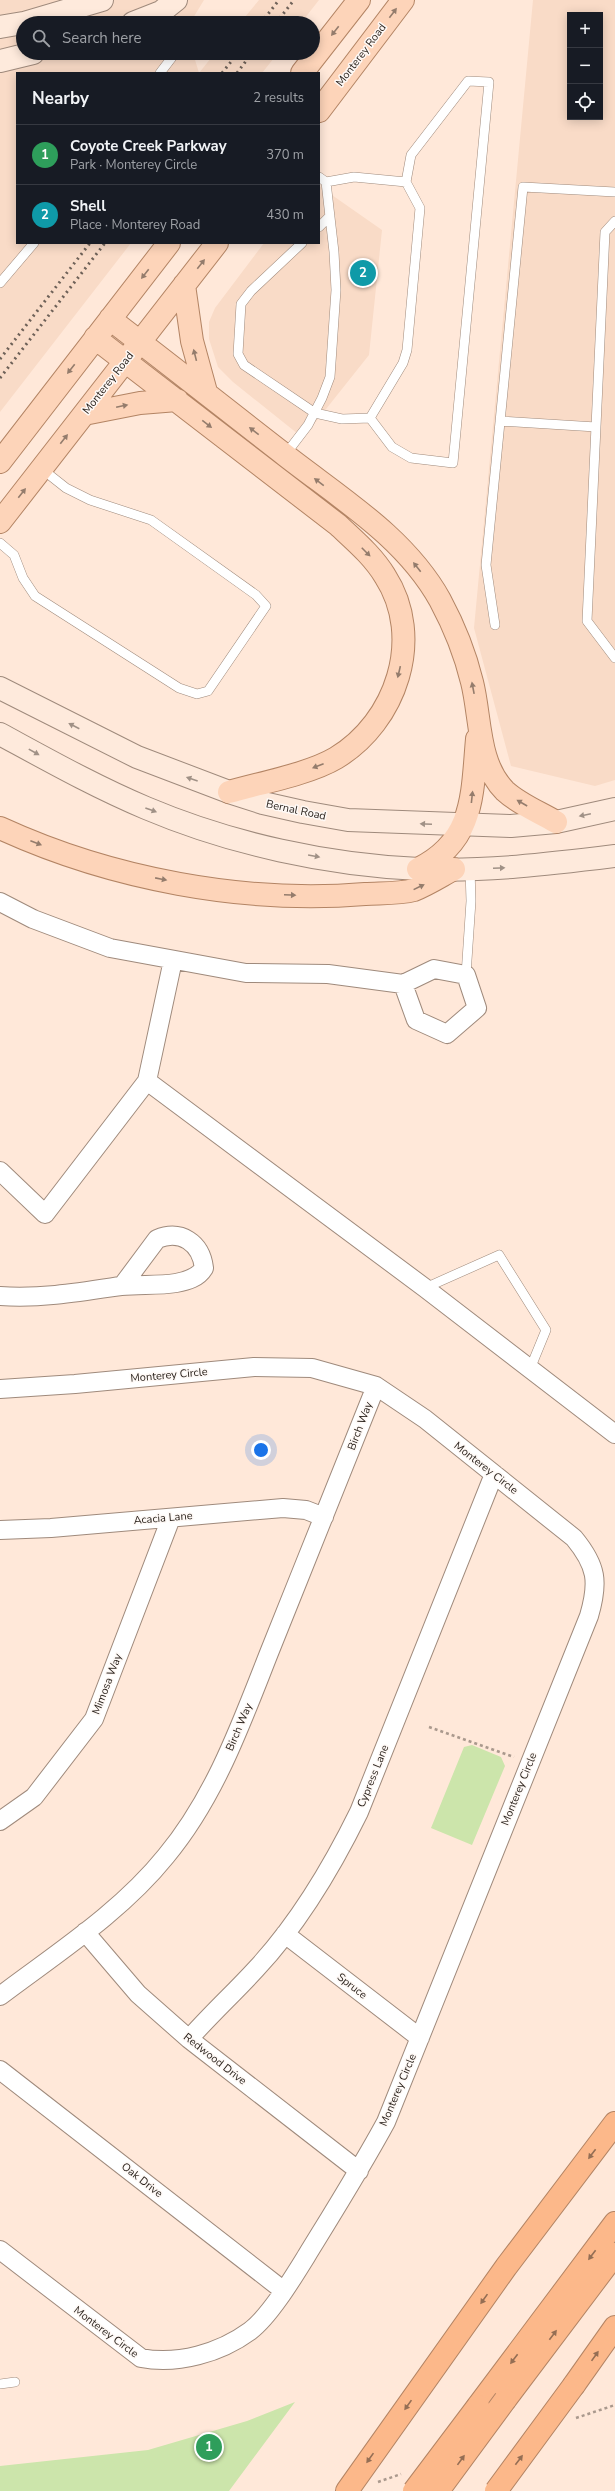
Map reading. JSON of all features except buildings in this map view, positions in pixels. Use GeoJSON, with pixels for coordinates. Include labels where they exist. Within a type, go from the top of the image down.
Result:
{"type":"FeatureCollection","features":[{"type":"Feature","properties":{"kind":"highway"},"geometry":{"type":"LineString","coordinates":[[347,2491],[506,2267],[615,2123]]}},
{"type":"Feature","properties":{"kind":"highway"},"geometry":{"type":"LineString","coordinates":[[414,2491],[615,2223]]}},
{"type":"Feature","properties":{"kind":"highway"},"geometry":{"type":"LineString","coordinates":[[438,2491],[615,2254]]}},
{"type":"Feature","properties":{"kind":"highway"},"geometry":{"type":"LineString","coordinates":[[496,2491],[615,2327]]}},
{"type":"Feature","properties":{"kind":"main road"},"geometry":{"type":"LineString","coordinates":[[47,16],[102,0]]}},
{"type":"Feature","properties":{"kind":"main road"},"geometry":{"type":"LineString","coordinates":[[162,16],[176,0]]}},
{"type":"Feature","properties":{"kind":"main road"},"geometry":{"type":"LineString","coordinates":[[320,50],[358,0]]}},
{"type":"Feature","properties":{"kind":"main road","name":"Monterey Road"},"geometry":{"type":"LineString","coordinates":[[320,110],[403,0]]}},
{"type":"Feature","properties":{"kind":"main road"},"geometry":{"type":"LineString","coordinates":[[0,27],[16,24]]}},
{"type":"Feature","properties":{"kind":"main road"},"geometry":{"type":"LineString","coordinates":[[0,61],[16,57]]}},
{"type":"Feature","properties":{"kind":"main road"},"geometry":{"type":"LineString","coordinates":[[303,72],[312,60]]}},
{"type":"Feature","properties":{"kind":"main road"},"geometry":{"type":"LineString","coordinates":[[0,462],[168,244]]}},
{"type":"Feature","properties":{"kind":"main road","name":"Monterey Road"},"geometry":{"type":"LineString","coordinates":[[0,522],[216,244]]}},
{"type":"Feature","properties":{"kind":"main road"},"geometry":{"type":"LineString","coordinates":[[184,285],[192,341],[206,392]]}},
{"type":"Feature","properties":{"kind":"main road"},"geometry":{"type":"LineString","coordinates":[[110,319],[387,534],[407,553],[443,606],[465,654],[472,683],[479,726],[489,765],[494,776],[504,791],[518,801],[556,822]]}},
{"type":"Feature","properties":{"kind":"main road"},"geometry":{"type":"LineString","coordinates":[[95,338],[177,400],[355,540],[372,557],[386,577],[402,621],[403,648],[399,674],[391,697],[380,718],[366,735],[352,748],[319,766],[229,792]]}},
{"type":"Feature","properties":{"kind":"main road"},"geometry":{"type":"LineString","coordinates":[[84,414],[140,403],[177,400]]}},
{"type":"Feature","properties":{"kind":"main road","name":"Bernal Road"},"geometry":{"type":"LineString","coordinates":[[0,688],[137,758],[263,803],[348,820],[465,826],[511,826],[556,822],[615,809]]}},
{"type":"Feature","properties":{"kind":"main road"},"geometry":{"type":"LineString","coordinates":[[418,869],[449,849],[465,826],[472,802],[479,726]]}},
{"type":"Feature","properties":{"kind":"main road"},"geometry":{"type":"LineString","coordinates":[[0,734],[98,787],[148,809],[213,831],[283,850],[334,860],[418,869],[462,869],[526,866],[615,856]]}},
{"type":"Feature","properties":{"kind":"main road"},"geometry":{"type":"LineString","coordinates":[[0,828],[74,856],[152,877],[193,885],[284,895],[339,896],[413,890],[462,869]]}},
{"type":"Feature","properties":{"kind":"street"},"geometry":{"type":"LineString","coordinates":[[0,902],[33,919],[110,948],[246,973],[328,974],[403,984],[434,969],[466,975],[477,1008],[447,1034],[416,1020],[403,984]]}},
{"type":"Feature","properties":{"kind":"street"},"geometry":{"type":"LineString","coordinates":[[0,1171],[46,1214],[147,1081],[173,960]]}},
{"type":"Feature","properties":{"kind":"street"},"geometry":{"type":"LineString","coordinates":[[147,1081],[425,1288],[615,1434]]}},
{"type":"Feature","properties":{"kind":"street"},"geometry":{"type":"LineString","coordinates":[[0,1296],[31,1296],[96,1291],[122,1286]]}},
{"type":"Feature","properties":{"kind":"street","name":"Monterey Circle"},"geometry":{"type":"LineString","coordinates":[[0,1389],[75,1384],[254,1367],[312,1368],[376,1386],[425,1419],[574,1538],[587,1554],[595,1575],[595,1596],[589,1616],[386,2122],[359,2171],[284,2291],[251,2330],[227,2344],[182,2359],[155,2361],[141,2358],[129,2351],[0,2250]]}},
{"type":"Feature","properties":{"kind":"street","name":"Birch Way"},"geometry":{"type":"LineString","coordinates":[[0,1996],[85,1932],[138,1888],[166,1856],[192,1822],[209,1792],[243,1718],[376,1386]]}},
{"type":"Feature","properties":{"kind":"street","name":"Cypress Lane"},"geometry":{"type":"LineString","coordinates":[[189,2039],[257,1968],[318,1890],[359,1812],[494,1474]]}},
{"type":"Feature","properties":{"kind":"street","name":"Acacia Lane"},"geometry":{"type":"LineString","coordinates":[[1,1533],[283,1508],[306,1510],[324,1517]]}},
{"type":"Feature","properties":{"kind":"street","name":"Mimosa Way"},"geometry":{"type":"LineString","coordinates":[[0,1821],[34,1797],[94,1720],[171,1518]]}},
{"type":"Feature","properties":{"kind":"street","name":"Redwood Drive"},"geometry":{"type":"LineString","coordinates":[[85,1932],[138,1994],[189,2039],[359,2171]]}},
{"type":"Feature","properties":{"kind":"street","name":"Spruce"},"geometry":{"type":"LineString","coordinates":[[285,1934],[420,2038]]}},
{"type":"Feature","properties":{"kind":"street","name":"Oak Drive"},"geometry":{"type":"LineString","coordinates":[[0,2070],[284,2291]]}},
{"type":"Feature","properties":{"kind":"lane"},"geometry":{"type":"LineString","coordinates":[[161,72],[170,60]]}},
{"type":"Feature","properties":{"kind":"lane"},"geometry":{"type":"LineString","coordinates":[[468,81],[489,82],[453,463],[411,458],[392,447],[370,418],[403,363],[407,350],[420,208],[406,182],[411,155],[468,81]]}},
{"type":"Feature","properties":{"kind":"lane"},"geometry":{"type":"LineString","coordinates":[[285,455],[304,431],[314,413],[330,377],[336,290],[330,216],[323,179],[354,177],[406,182]]}},
{"type":"Feature","properties":{"kind":"lane"},"geometry":{"type":"LineString","coordinates":[[495,625],[486,565],[523,187],[615,192]]}},
{"type":"Feature","properties":{"kind":"lane"},"geometry":{"type":"LineString","coordinates":[[320,226],[330,216]]}},
{"type":"Feature","properties":{"kind":"lane"},"geometry":{"type":"LineString","coordinates":[[615,221],[605,232],[587,621],[615,658]]}},
{"type":"Feature","properties":{"kind":"lane"},"geometry":{"type":"LineString","coordinates":[[0,283],[33,244]]}},
{"type":"Feature","properties":{"kind":"lane"},"geometry":{"type":"LineString","coordinates":[[301,244],[243,300],[238,354],[244,365],[314,413],[342,419],[370,418]]}},
{"type":"Feature","properties":{"kind":"lane"},"geometry":{"type":"LineString","coordinates":[[500,421],[596,427]]}},
{"type":"Feature","properties":{"kind":"lane"},"geometry":{"type":"LineString","coordinates":[[0,543],[14,555],[23,578],[35,596],[180,688],[197,694],[208,691],[266,606],[256,595],[151,520],[90,500],[66,488],[42,469]]}},
{"type":"Feature","properties":{"kind":"lane"},"geometry":{"type":"LineString","coordinates":[[462,869],[466,975]]}},
{"type":"Feature","properties":{"kind":"lane"},"geometry":{"type":"LineString","coordinates":[[425,1288],[498,1255],[546,1330],[530,1369]]}},
{"type":"Feature","properties":{"kind":"lane"},"geometry":{"type":"LineString","coordinates":[[0,2384],[15,2382]]}},
{"type":"Feature","properties":{"kind":"path"},"geometry":{"type":"LineString","coordinates":[[428,1727],[529,1763]]}},
{"type":"Feature","properties":{"kind":"shaded area"},"geometry":{"type":"Polygon","coordinates":[[[0,0],[204,0],[194,16],[16,16],[16,60],[195,60],[199,72],[16,72],[16,244],[130,244],[0,412],[0,0]]]}},
{"type":"Feature","properties":{"kind":"shaded area"},"geometry":{"type":"Polygon","coordinates":[[[259,0],[319,0],[306,16],[246,16],[259,0]]]}},
{"type":"Feature","properties":{"kind":"shaded area"},"geometry":{"type":"Polygon","coordinates":[[[533,0],[615,0],[615,780],[595,786],[511,766],[474,628],[533,0]]]}},
{"type":"Feature","properties":{"kind":"shaded area"},"geometry":{"type":"Polygon","coordinates":[[[209,60],[272,60],[263,72],[200,72],[209,60]]]}},
{"type":"Feature","properties":{"kind":"shaded area"},"geometry":{"type":"Polygon","coordinates":[[[320,187],[382,230],[369,355],[303,438],[233,382],[218,367],[209,339],[209,322],[215,308],[263,244],[320,244],[320,187]]]}},
{"type":"Feature","properties":{"kind":"green space"},"geometry":{"type":"Polygon","coordinates":[[[472,1745],[501,1757],[505,1766],[472,1845],[431,1828],[464,1747],[472,1745]]]}},
{"type":"Feature","properties":{"kind":"green space"},"geometry":{"type":"Polygon","coordinates":[[[295,2402],[229,2491],[0,2491],[0,2466],[148,2450],[247,2421],[295,2402]]]}},
{"type":"Feature","properties":{"kind":"railway"},"geometry":{"type":"LineString","coordinates":[[266,16],[279,0]]}},
{"type":"Feature","properties":{"kind":"railway"},"geometry":{"type":"LineString","coordinates":[[281,16],[294,0]]}},
{"type":"Feature","properties":{"kind":"railway"},"geometry":{"type":"LineString","coordinates":[[223,72],[232,60]]}},
{"type":"Feature","properties":{"kind":"railway"},"geometry":{"type":"LineString","coordinates":[[238,72],[247,60]]}},
{"type":"Feature","properties":{"kind":"railway"},"geometry":{"type":"LineString","coordinates":[[0,359],[89,244]]}},
{"type":"Feature","properties":{"kind":"railway"},"geometry":{"type":"LineString","coordinates":[[0,378],[104,244]]}},
{"type":"Feature","properties":{"kind":"place","name":"Shell"},"geometry":{"type":"Point","coordinates":[363,273]}},
{"type":"Feature","properties":{"kind":"place","name":"Coyote Creek Parkway"},"geometry":{"type":"Point","coordinates":[209,2447]}}]}
